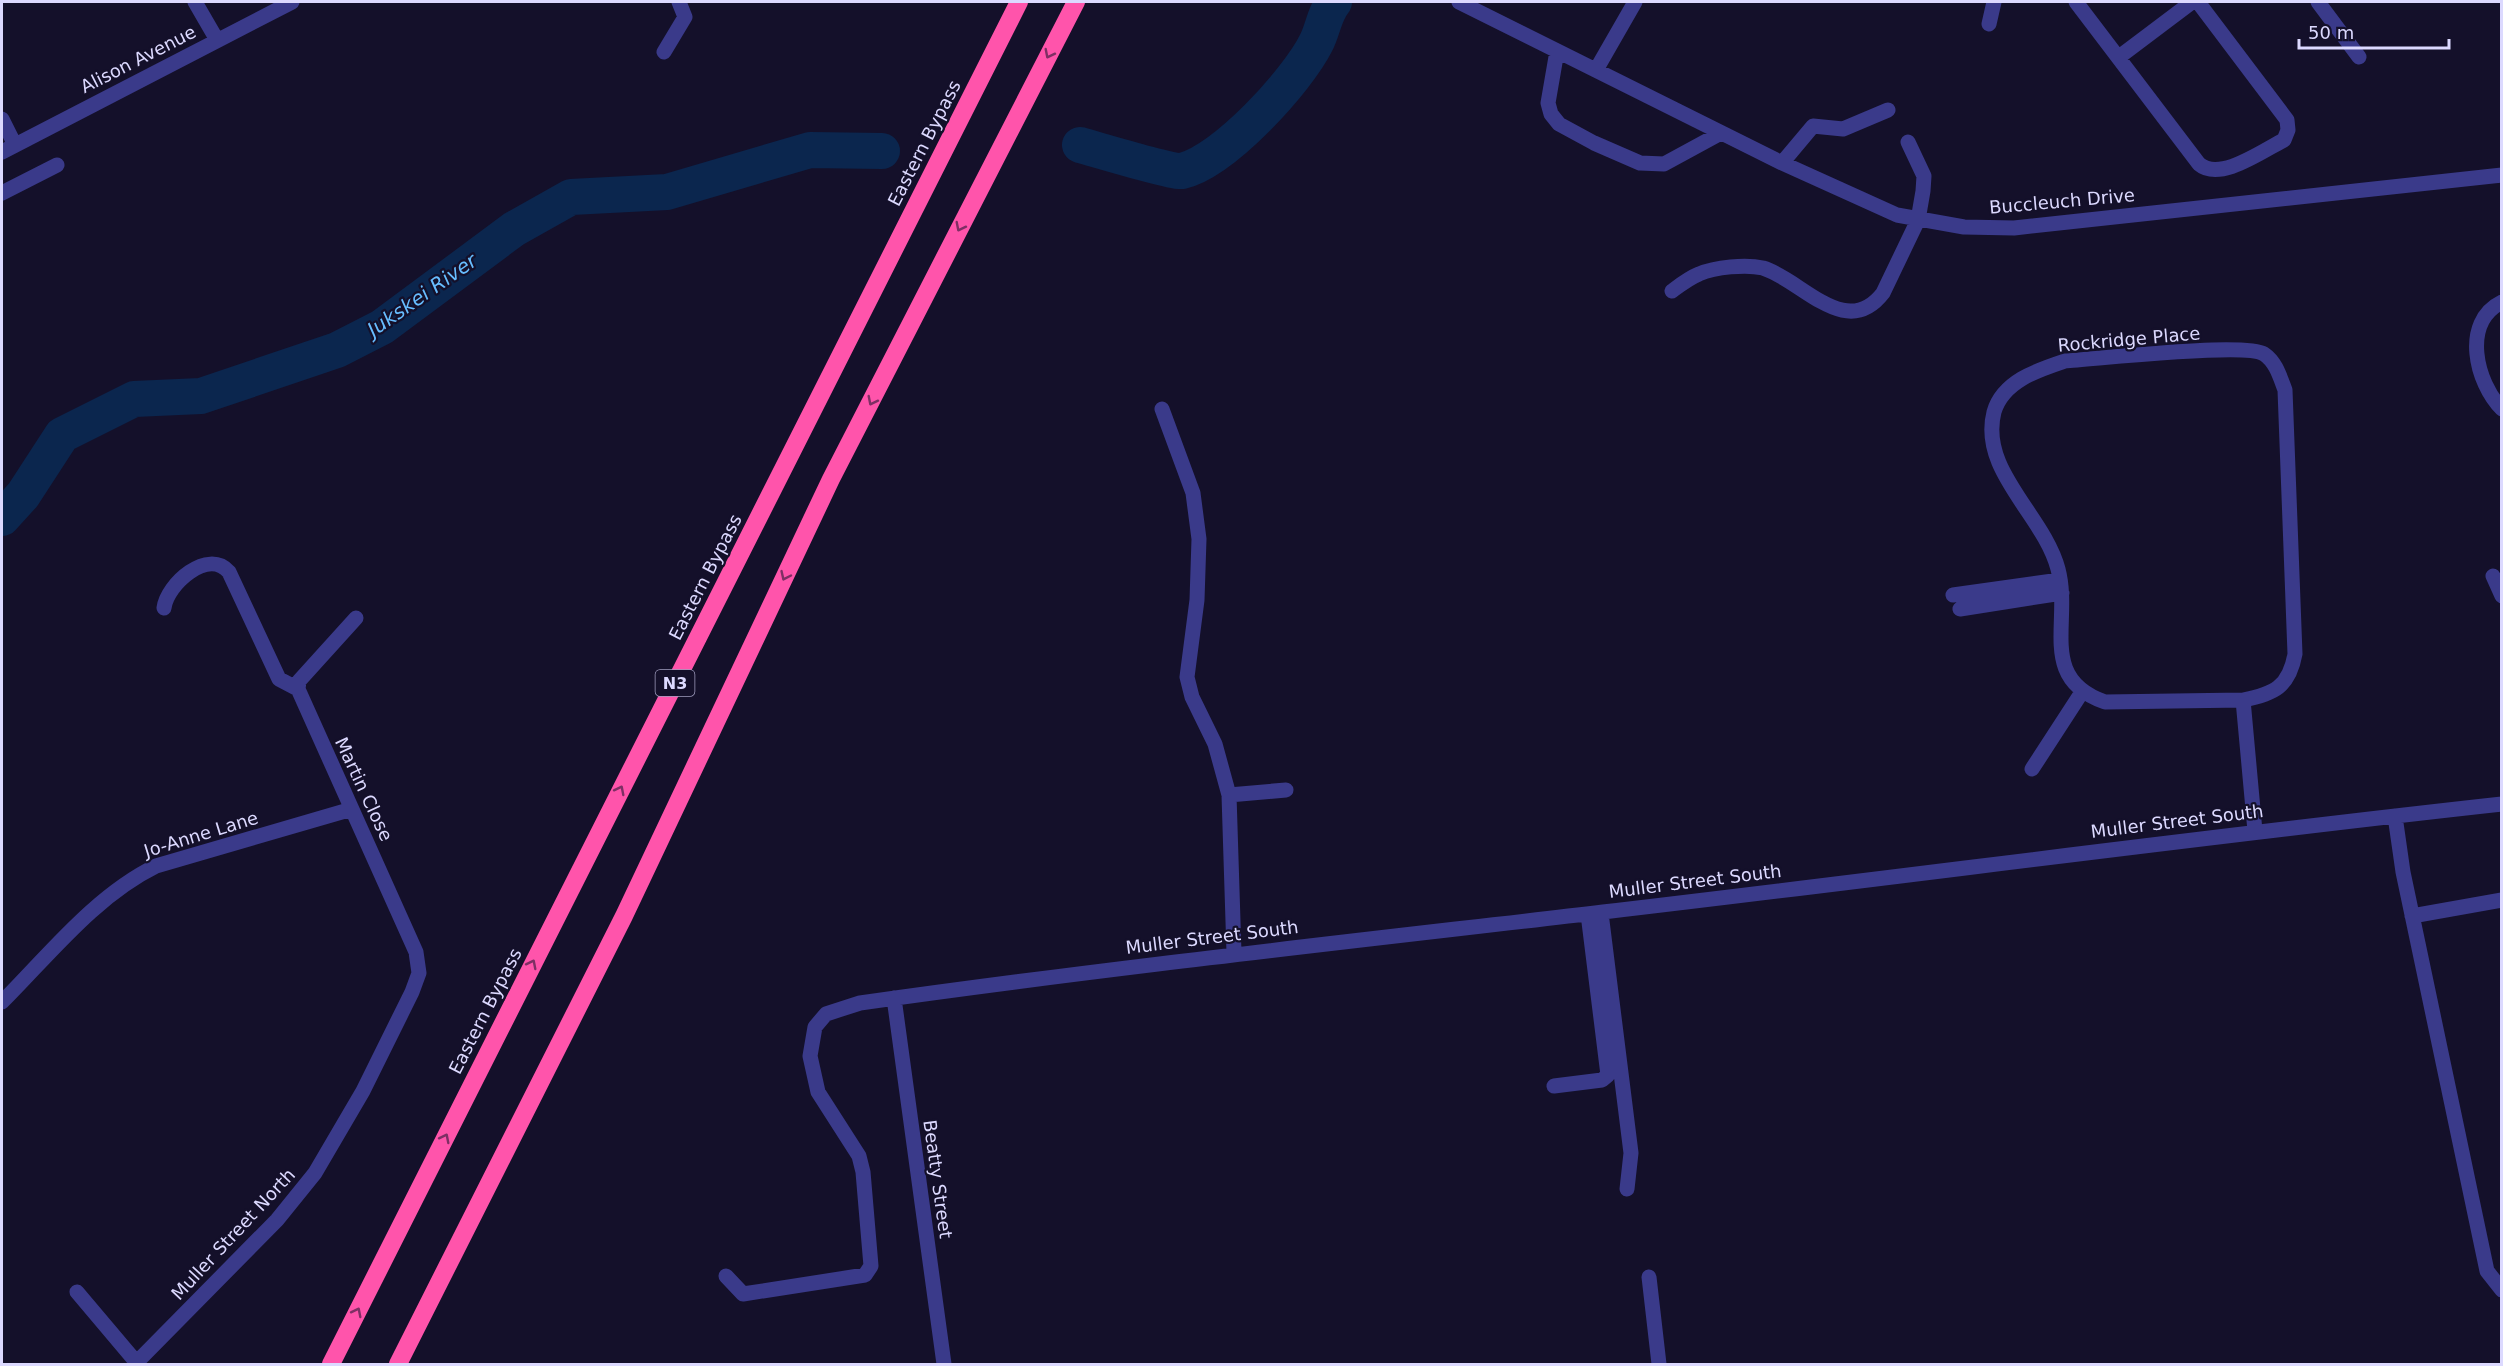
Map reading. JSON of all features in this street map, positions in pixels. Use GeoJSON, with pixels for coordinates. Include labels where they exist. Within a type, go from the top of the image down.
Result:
{"type":"FeatureCollection","features":[{"type":"Feature","properties":{"kind":"highway","name":"Eastern Bypass"},"geometry":{"type":"LineString","coordinates":[[331,1365],[1019,2]]}},
{"type":"Feature","properties":{"kind":"highway"},"geometry":{"type":"LineString","coordinates":[[398,1365],[618,926],[831,479],[1076,2]]}},
{"type":"Feature","properties":{"kind":"street"},"geometry":{"type":"LineString","coordinates":[[195,2],[217,40]]}},
{"type":"Feature","properties":{"kind":"street","name":"Alison Avenue"},"geometry":{"type":"LineString","coordinates":[[8,148],[292,2]]}},
{"type":"Feature","properties":{"kind":"street"},"geometry":{"type":"LineString","coordinates":[[663,52],[685,17],[680,2]]}},
{"type":"Feature","properties":{"kind":"street","name":"Buccleuch Drive"},"geometry":{"type":"LineString","coordinates":[[1459,2],[1782,163],[1897,215],[1918,220],[1964,226],[2014,228],[2502,175]]}},
{"type":"Feature","properties":{"kind":"street"},"geometry":{"type":"LineString","coordinates":[[1596,70],[1635,2]]}},
{"type":"Feature","properties":{"kind":"street"},"geometry":{"type":"LineString","coordinates":[[1989,24],[1994,2]]}},
{"type":"Feature","properties":{"kind":"street"},"geometry":{"type":"LineString","coordinates":[[2076,2],[2204,168],[2213,171],[2224,170],[2284,140],[2288,130],[2287,120],[2198,2]]}},
{"type":"Feature","properties":{"kind":"street"},"geometry":{"type":"LineString","coordinates":[[2118,57],[2192,2]]}},
{"type":"Feature","properties":{"kind":"street"},"geometry":{"type":"LineString","coordinates":[[2318,2],[2359,57]]}},
{"type":"Feature","properties":{"kind":"street"},"geometry":{"type":"LineString","coordinates":[[1557,51],[1548,103],[1551,114],[1559,124],[1594,143],[1626,158],[1653,165],[1675,159],[1720,133]]}},
{"type":"Feature","properties":{"kind":"street"},"geometry":{"type":"LineString","coordinates":[[1782,163],[1813,126],[1843,129],[1888,110]]}},
{"type":"Feature","properties":{"kind":"street"},"geometry":{"type":"LineString","coordinates":[[2,119],[8,148]]}},
{"type":"Feature","properties":{"kind":"street"},"geometry":{"type":"LineString","coordinates":[[1672,291],[1700,273],[1733,267],[1762,268],[1834,308],[1858,312],[1875,303],[1883,293],[1918,220],[1924,176],[1908,142]]}},
{"type":"Feature","properties":{"kind":"street"},"geometry":{"type":"LineString","coordinates":[[2,193],[57,165]]}},
{"type":"Feature","properties":{"kind":"street"},"geometry":{"type":"LineString","coordinates":[[2502,302],[2483,318],[2476,337],[2478,363],[2490,395],[2502,409]]}},
{"type":"Feature","properties":{"kind":"street","name":"Rockridge Place"},"geometry":{"type":"LineString","coordinates":[[2247,350],[2261,353],[2275,365],[2285,390],[2295,654],[2292,670],[2282,684],[2266,695],[2243,700],[2121,704],[2105,702],[2082,692],[2071,680],[2061,655],[2061,587],[2053,554],[2003,470],[1991,443],[1990,433],[1995,408],[2007,389],[2045,368],[2065,361],[2192,351],[2247,350]]}},
{"type":"Feature","properties":{"kind":"street"},"geometry":{"type":"LineString","coordinates":[[1162,409],[1193,492],[1200,539],[1197,600],[1187,677],[1192,697],[1215,744],[1229,795],[1234,953]]}},
{"type":"Feature","properties":{"kind":"street"},"geometry":{"type":"LineString","coordinates":[[164,608],[170,588],[186,575],[214,563],[223,566],[229,572],[279,679],[297,689],[299,681],[356,618]]}},
{"type":"Feature","properties":{"kind":"street"},"geometry":{"type":"LineString","coordinates":[[2493,576],[2502,596]]}},
{"type":"Feature","properties":{"kind":"street"},"geometry":{"type":"LineString","coordinates":[[1953,595],[2061,587]]}},
{"type":"Feature","properties":{"kind":"street"},"geometry":{"type":"LineString","coordinates":[[1960,609],[2061,587]]}},
{"type":"Feature","properties":{"kind":"street","name":"Martin Close"},"geometry":{"type":"LineString","coordinates":[[297,689],[416,952],[419,973],[412,992]]}},
{"type":"Feature","properties":{"kind":"street"},"geometry":{"type":"LineString","coordinates":[[2032,769],[2082,692]]}},
{"type":"Feature","properties":{"kind":"street"},"geometry":{"type":"LineString","coordinates":[[2243,700],[2254,831]]}},
{"type":"Feature","properties":{"kind":"street"},"geometry":{"type":"LineString","coordinates":[[1229,795],[1286,790]]}},
{"type":"Feature","properties":{"kind":"street","name":"Muller Street South"},"geometry":{"type":"LineString","coordinates":[[726,1275],[743,1294],[865,1275],[871,1266],[859,1156],[818,1092],[810,1056],[815,1027],[826,1014],[860,1003],[1234,953],[1594,913],[2254,831],[2502,804]]}},
{"type":"Feature","properties":{"kind":"street","name":"Jo-Anne Lane"},"geometry":{"type":"LineString","coordinates":[[2,1002],[89,915],[136,876],[156,866],[352,809]]}},
{"type":"Feature","properties":{"kind":"street"},"geometry":{"type":"LineString","coordinates":[[2395,816],[2412,916],[2487,1271],[2502,1290]]}},
{"type":"Feature","properties":{"kind":"street"},"geometry":{"type":"LineString","coordinates":[[2412,916],[2502,900]]}},
{"type":"Feature","properties":{"kind":"street"},"geometry":{"type":"LineString","coordinates":[[1554,1086],[1602,1080],[1608,1075],[1594,913]]}},
{"type":"Feature","properties":{"kind":"street"},"geometry":{"type":"LineString","coordinates":[[1594,913],[1631,1153],[1627,1189]]}},
{"type":"Feature","properties":{"kind":"street","name":"Muller Street North"},"geometry":{"type":"LineString","coordinates":[[136,1364],[278,1220],[304,1188],[363,1090],[412,992]]}},
{"type":"Feature","properties":{"kind":"street","name":"Beatty Street"},"geometry":{"type":"LineString","coordinates":[[894,998],[944,1365]]}},
{"type":"Feature","properties":{"kind":"street"},"geometry":{"type":"LineString","coordinates":[[1649,1277],[1659,1365]]}},
{"type":"Feature","properties":{"kind":"street"},"geometry":{"type":"LineString","coordinates":[[76,1292],[136,1364]]}},
{"type":"Feature","properties":{"kind":"waterway","name":"Jukskei River"},"geometry":{"type":"LineString","coordinates":[[1080,145],[1176,171],[1199,164],[1218,152],[1258,118],[1293,78],[1316,43],[1334,2]]}},
{"type":"Feature","properties":{"kind":"waterway","name":"Jukskei River"},"geometry":{"type":"LineString","coordinates":[[2,518],[23,495],[62,435],[134,399],[201,396],[337,350],[382,327],[514,229],[571,197],[667,192],[810,150],[882,151]]}}]}
